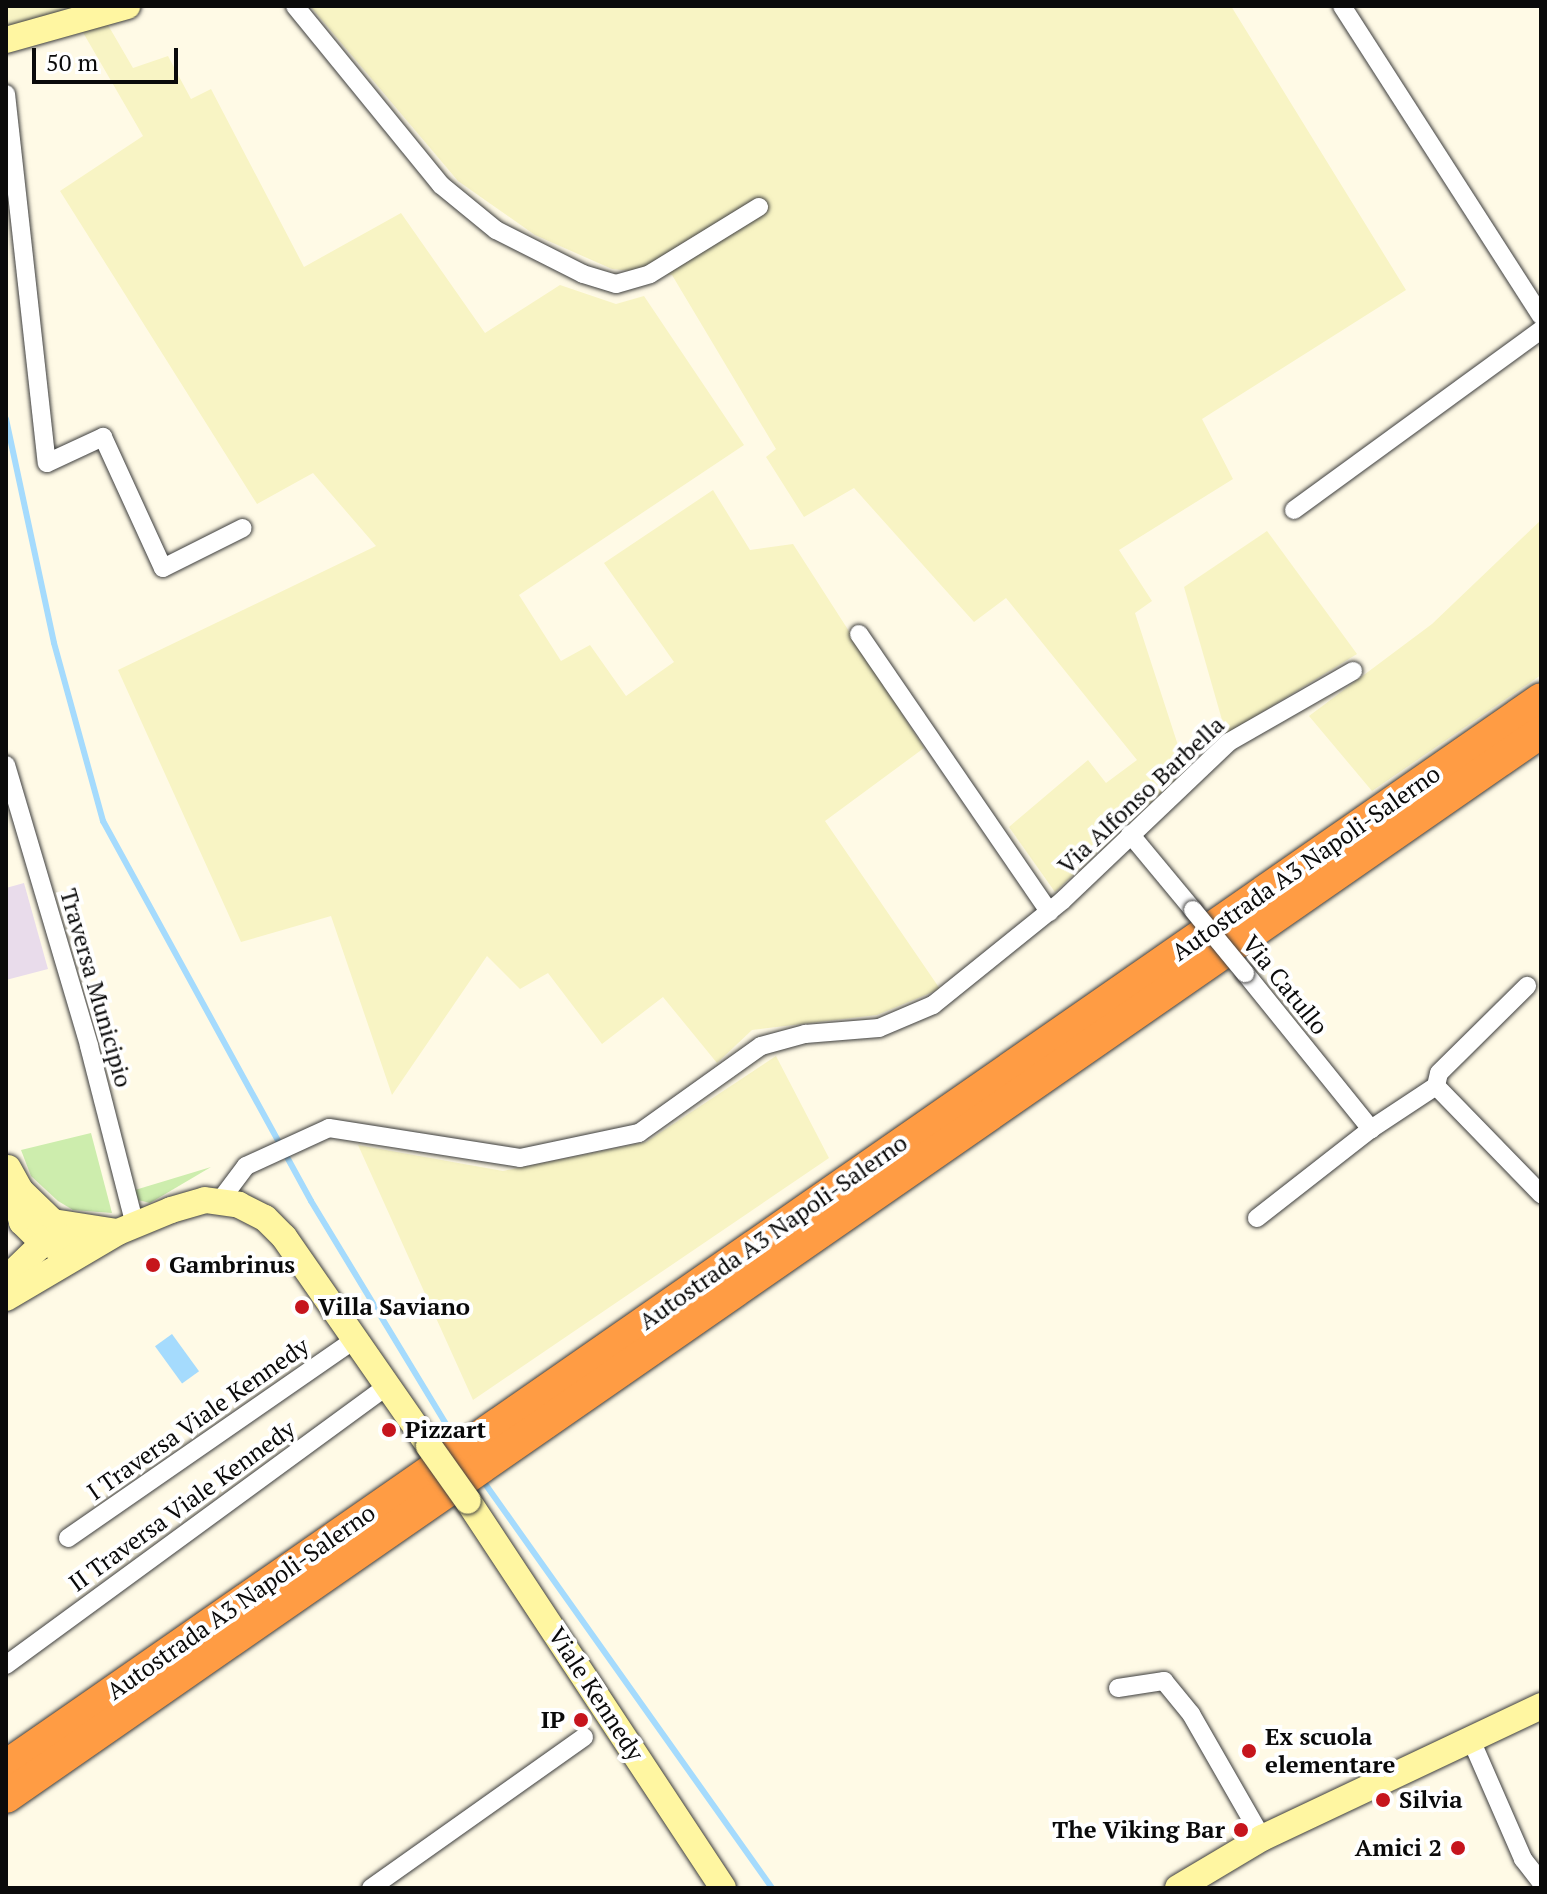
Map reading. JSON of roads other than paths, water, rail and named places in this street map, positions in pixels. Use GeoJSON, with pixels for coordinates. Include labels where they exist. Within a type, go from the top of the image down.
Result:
{"type":"FeatureCollection","features":[{"type":"Feature","properties":{"kind":"highway","name":"Autostrada A3 Napoli-Salerno"},"geometry":{"type":"LineString","coordinates":[[6,1766],[1541,699]]}},
{"type":"Feature","properties":{"kind":"highway","name":"Autostrada A3 Napoli-Salerno"},"geometry":{"type":"LineString","coordinates":[[6,1797],[1541,732]]}},
{"type":"Feature","properties":{"kind":"street"},"geometry":{"type":"LineString","coordinates":[[6,40],[127,6]]}},
{"type":"Feature","properties":{"kind":"street"},"geometry":{"type":"LineString","coordinates":[[295,6],[441,185],[496,230],[583,274],[616,284],[650,274],[759,207]]}},
{"type":"Feature","properties":{"kind":"street"},"geometry":{"type":"LineString","coordinates":[[1342,6],[1541,316]]}},
{"type":"Feature","properties":{"kind":"street"},"geometry":{"type":"LineString","coordinates":[[6,94],[47,463],[103,437],[163,568],[243,528]]}},
{"type":"Feature","properties":{"kind":"street"},"geometry":{"type":"LineString","coordinates":[[1294,510],[1541,330]]}},
{"type":"Feature","properties":{"kind":"street","name":"Via Alfonso Barbella"},"geometry":{"type":"LineString","coordinates":[[859,634],[1049,912]]}},
{"type":"Feature","properties":{"kind":"street","name":"Via Alfonso Barbella"},"geometry":{"type":"LineString","coordinates":[[219,1202],[251,1163],[329,1128],[520,1158],[639,1133],[761,1046],[805,1034],[879,1028],[933,1005],[1049,912],[1229,742],[1353,671]]}},
{"type":"Feature","properties":{"kind":"street","name":"Traversa Municipio"},"geometry":{"type":"LineString","coordinates":[[6,765],[89,1046],[126,1228]]}},
{"type":"Feature","properties":{"kind":"street","name":"Via Catullo"},"geometry":{"type":"LineString","coordinates":[[1130,834],[1371,1129]]}},
{"type":"Feature","properties":{"kind":"street"},"geometry":{"type":"LineString","coordinates":[[1257,1218],[1371,1129],[1436,1086],[1439,1073],[1527,986]]}},
{"type":"Feature","properties":{"kind":"street"},"geometry":{"type":"LineString","coordinates":[[1436,1086],[1541,1194]]}},
{"type":"Feature","properties":{"kind":"street"},"geometry":{"type":"LineString","coordinates":[[7,1164],[21,1191],[65,1236]]}},
{"type":"Feature","properties":{"kind":"street"},"geometry":{"type":"LineString","coordinates":[[7,1164],[22,1222],[8,1286]]}},
{"type":"Feature","properties":{"kind":"street"},"geometry":{"type":"LineString","coordinates":[[22,1222],[65,1236],[126,1228],[205,1200],[265,1218],[284,1237],[387,1386]]}},
{"type":"Feature","properties":{"kind":"street"},"geometry":{"type":"LineString","coordinates":[[8,1286],[44,1263],[65,1236]]}},
{"type":"Feature","properties":{"kind":"street"},"geometry":{"type":"LineString","coordinates":[[8,1286],[65,1236]]}},
{"type":"Feature","properties":{"kind":"street","name":"I Traversa Viale Kennedy"},"geometry":{"type":"LineString","coordinates":[[68,1538],[355,1339]]}},
{"type":"Feature","properties":{"kind":"street","name":"Viale Kennedy"},"geometry":{"type":"LineString","coordinates":[[387,1386],[468,1501],[723,1888]]}},
{"type":"Feature","properties":{"kind":"street","name":"II Traversa Viale Kennedy"},"geometry":{"type":"LineString","coordinates":[[6,1665],[387,1386]]}},
{"type":"Feature","properties":{"kind":"street"},"geometry":{"type":"LineString","coordinates":[[1118,1688],[1164,1681],[1191,1714],[1262,1838]]}},
{"type":"Feature","properties":{"kind":"street"},"geometry":{"type":"LineString","coordinates":[[1178,1888],[1262,1838],[1472,1742],[1541,1706]]}},
{"type":"Feature","properties":{"kind":"street"},"geometry":{"type":"LineString","coordinates":[[371,1888],[584,1737]]}},
{"type":"Feature","properties":{"kind":"street"},"geometry":{"type":"LineString","coordinates":[[1472,1742],[1523,1859],[1541,1882]]}},
{"type":"Feature","properties":{"kind":"water"},"geometry":{"type":"Polygon","coordinates":[[[172,1334],[199,1371],[182,1384],[155,1346],[172,1334]]]}},
{"type":"Feature","properties":{"kind":"waterway"},"geometry":{"type":"LineString","coordinates":[[6,419],[54,643],[103,821],[311,1201],[457,1442]]}},
{"type":"Feature","properties":{"kind":"waterway"},"geometry":{"type":"LineString","coordinates":[[481,1478],[772,1888]]}},
{"type":"Feature","properties":{"kind":"place","name":"Gambrinus"},"geometry":{"type":"Point","coordinates":[153,1265]}},
{"type":"Feature","properties":{"kind":"place","name":"Villa Saviano"},"geometry":{"type":"Point","coordinates":[302,1307]}},
{"type":"Feature","properties":{"kind":"place","name":"Pizzart"},"geometry":{"type":"Point","coordinates":[389,1430]}},
{"type":"Feature","properties":{"kind":"place","name":"IP"},"geometry":{"type":"Point","coordinates":[581,1720]}},
{"type":"Feature","properties":{"kind":"place","name":"Ex scuola elementare"},"geometry":{"type":"Point","coordinates":[1249,1751]}},
{"type":"Feature","properties":{"kind":"place","name":"Silvia"},"geometry":{"type":"Point","coordinates":[1383,1800]}},
{"type":"Feature","properties":{"kind":"place","name":"The Viking Bar"},"geometry":{"type":"Point","coordinates":[1241,1830]}},
{"type":"Feature","properties":{"kind":"place","name":"Amici 2"},"geometry":{"type":"Point","coordinates":[1458,1848]}}]}
